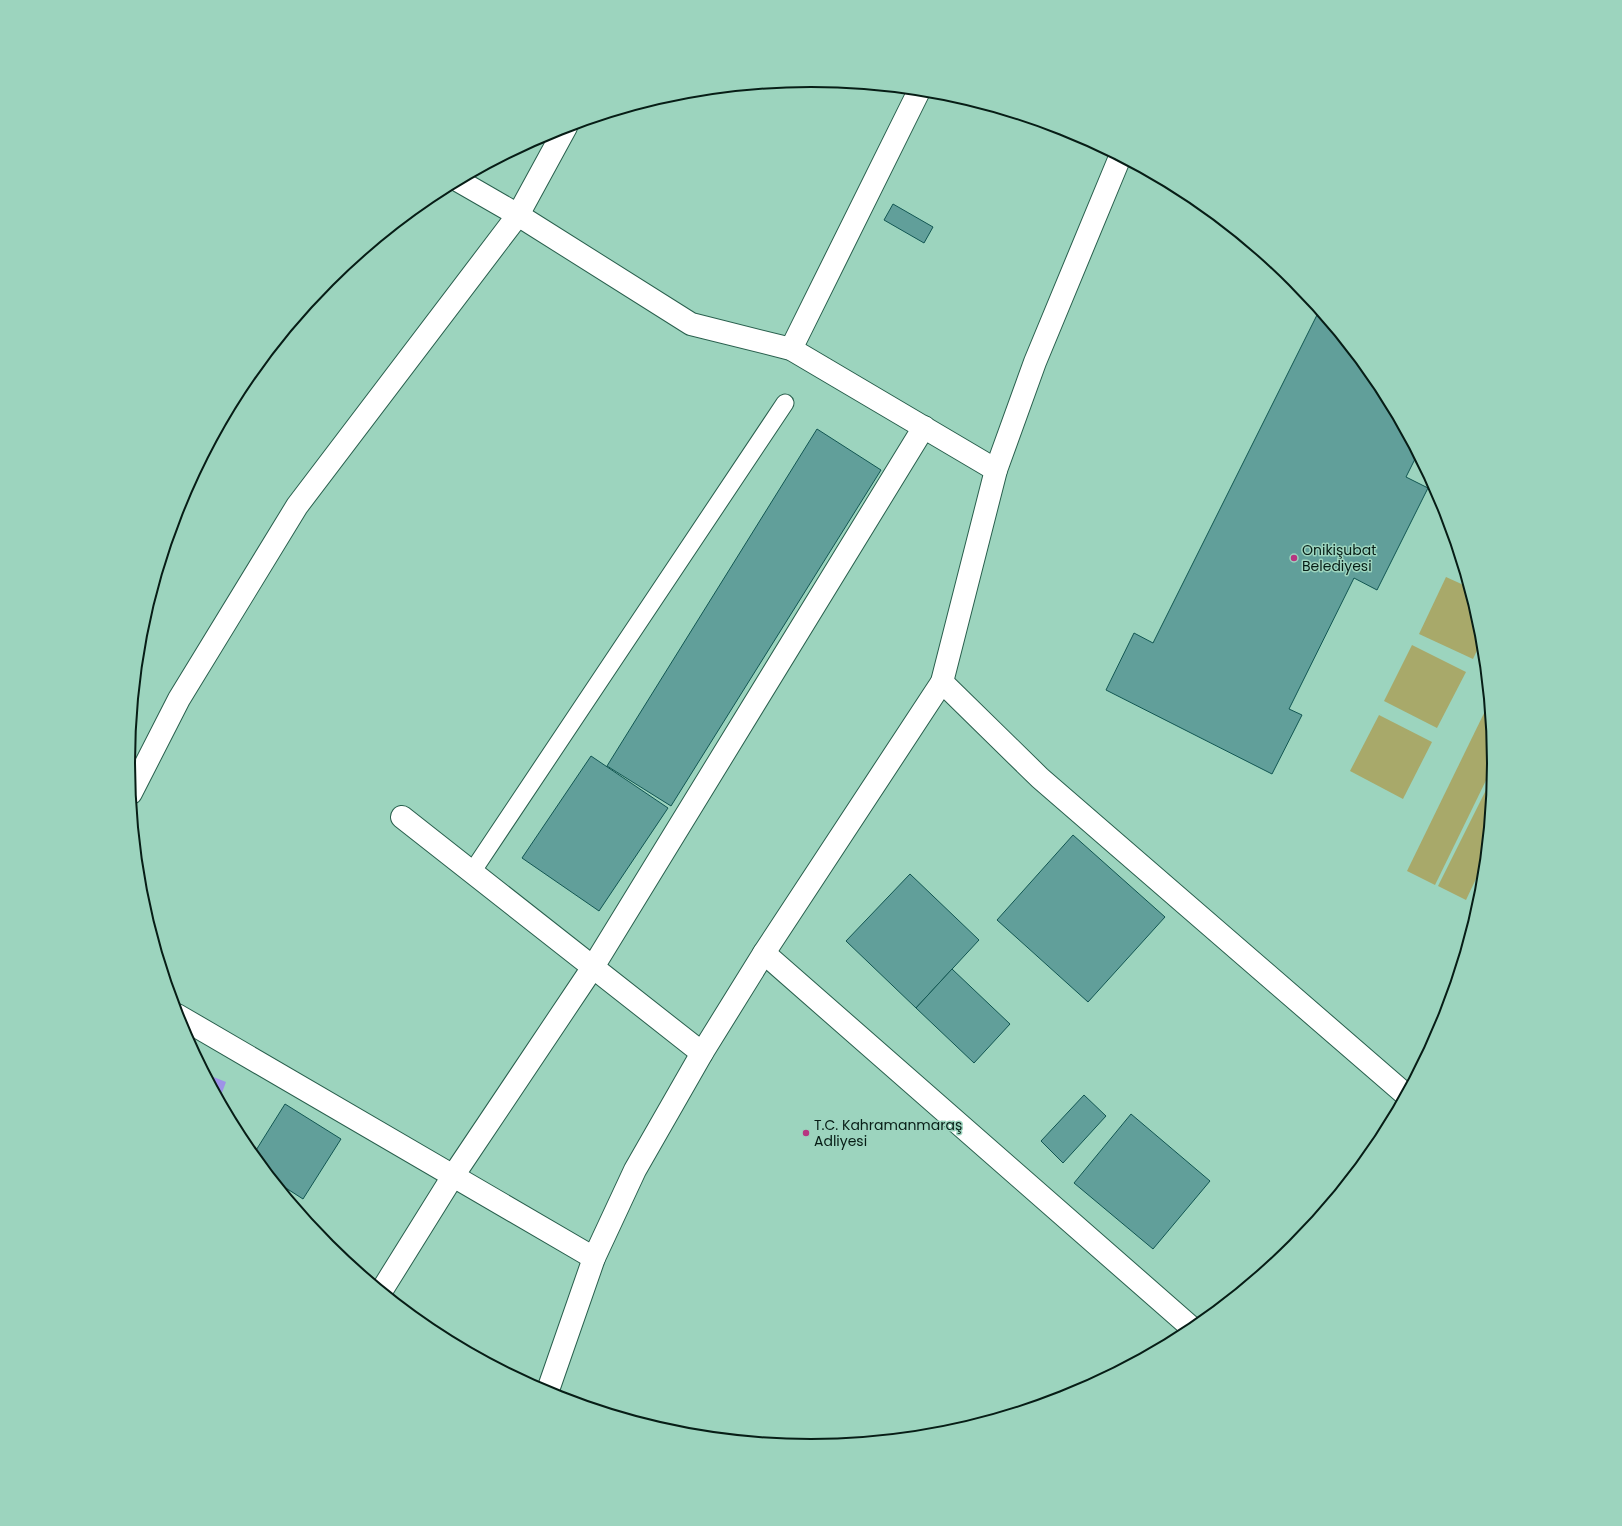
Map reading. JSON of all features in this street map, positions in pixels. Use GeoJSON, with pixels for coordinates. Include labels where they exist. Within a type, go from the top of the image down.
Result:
{"type":"FeatureCollection","features":[{"type":"Feature","properties":{"kind":"street"},"geometry":{"type":"LineString","coordinates":[[791,349],[917,96]]}},
{"type":"Feature","properties":{"kind":"street"},"geometry":{"type":"LineString","coordinates":[[135,783],[179,699],[297,506],[518,215],[562,134]]}},
{"type":"Feature","properties":{"kind":"street"},"geometry":{"type":"LineString","coordinates":[[549,1387],[594,1258],[635,1170],[702,1053],[764,953],[942,682],[996,470],[1035,362],[1118,161]]}},
{"type":"Feature","properties":{"kind":"street"},"geometry":{"type":"LineString","coordinates":[[463,184],[518,215],[691,324],[791,349],[996,470]]}},
{"type":"Feature","properties":{"kind":"street"},"geometry":{"type":"LineString","coordinates":[[384,1287],[453,1176],[593,967],[924,427]]}},
{"type":"Feature","properties":{"kind":"street"},"geometry":{"type":"LineString","coordinates":[[942,682],[1040,778],[1401,1091]]}},
{"type":"Feature","properties":{"kind":"street"},"geometry":{"type":"LineString","coordinates":[[402,817],[702,1053]]}},
{"type":"Feature","properties":{"kind":"street"},"geometry":{"type":"LineString","coordinates":[[764,953],[1187,1325]]}},
{"type":"Feature","properties":{"kind":"street"},"geometry":{"type":"LineString","coordinates":[[186,1021],[594,1258]]}},
{"type":"Feature","properties":{"kind":"lane"},"geometry":{"type":"LineString","coordinates":[[472,872],[786,403]]}},
{"type":"Feature","properties":{"kind":"green space"},"geometry":{"type":"Polygon","coordinates":[[[1446,577],[1463,585],[1477,650],[1473,659],[1419,634],[1446,577]]]}},
{"type":"Feature","properties":{"kind":"green space"},"geometry":{"type":"Polygon","coordinates":[[[1412,645],[1466,672],[1437,728],[1384,701],[1412,645]]]}},
{"type":"Feature","properties":{"kind":"green space"},"geometry":{"type":"Polygon","coordinates":[[[1485,711],[1487,779],[1435,885],[1407,871],[1485,711]]]}},
{"type":"Feature","properties":{"kind":"green space"},"geometry":{"type":"Polygon","coordinates":[[[1379,715],[1432,742],[1403,799],[1350,771],[1379,715]]]}},
{"type":"Feature","properties":{"kind":"green space"},"geometry":{"type":"Polygon","coordinates":[[[1486,789],[1486,807],[1477,877],[1466,900],[1438,886],[1486,789]]]}},
{"type":"Feature","properties":{"kind":"shaded area"},"geometry":{"type":"Polygon","coordinates":[[[213,1077],[226,1082],[222,1093],[213,1077]]]}},
{"type":"Feature","properties":{"kind":"building"},"geometry":{"type":"Polygon","coordinates":[[[893,204],[933,227],[924,243],[884,220],[893,204]]]}},
{"type":"Feature","properties":{"kind":"building","name":"Onikişubat Belediyesi"},"geometry":{"type":"Polygon","coordinates":[[[1317,315],[1347,351],[1373,387],[1396,425],[1415,460],[1406,477],[1428,488],[1377,590],[1354,578],[1289,709],[1302,715],[1272,774],[1106,690],[1134,633],[1153,643],[1317,315]]]}},
{"type":"Feature","properties":{"kind":"building"},"geometry":{"type":"Polygon","coordinates":[[[817,429],[881,470],[671,806],[607,766],[817,429]]]}},
{"type":"Feature","properties":{"kind":"building"},"geometry":{"type":"Polygon","coordinates":[[[591,756],[668,808],[599,911],[522,858],[591,756]]]}},
{"type":"Feature","properties":{"kind":"building"},"geometry":{"type":"Polygon","coordinates":[[[1073,835],[1165,917],[1088,1002],[997,920],[1073,835]]]}},
{"type":"Feature","properties":{"kind":"building"},"geometry":{"type":"Polygon","coordinates":[[[910,874],[979,940],[916,1008],[846,941],[910,874]]]}},
{"type":"Feature","properties":{"kind":"building"},"geometry":{"type":"Polygon","coordinates":[[[952,969],[1010,1024],[974,1063],[916,1008],[952,969]]]}},
{"type":"Feature","properties":{"kind":"building"},"geometry":{"type":"Polygon","coordinates":[[[1084,1095],[1106,1116],[1063,1163],[1041,1141],[1084,1095]]]}},
{"type":"Feature","properties":{"kind":"building"},"geometry":{"type":"Polygon","coordinates":[[[285,1104],[341,1139],[303,1199],[286,1188],[257,1149],[285,1104]]]}},
{"type":"Feature","properties":{"kind":"building"},"geometry":{"type":"Polygon","coordinates":[[[1131,1114],[1210,1181],[1153,1249],[1074,1183],[1131,1114]]]}},
{"type":"Feature","properties":{"kind":"place","name":"Onikişubat Belediyesi"},"geometry":{"type":"Point","coordinates":[1294,558]}},
{"type":"Feature","properties":{"kind":"place","name":"T.C. Kahramanmaraş Adliyesi"},"geometry":{"type":"Point","coordinates":[806,1133]}}]}
